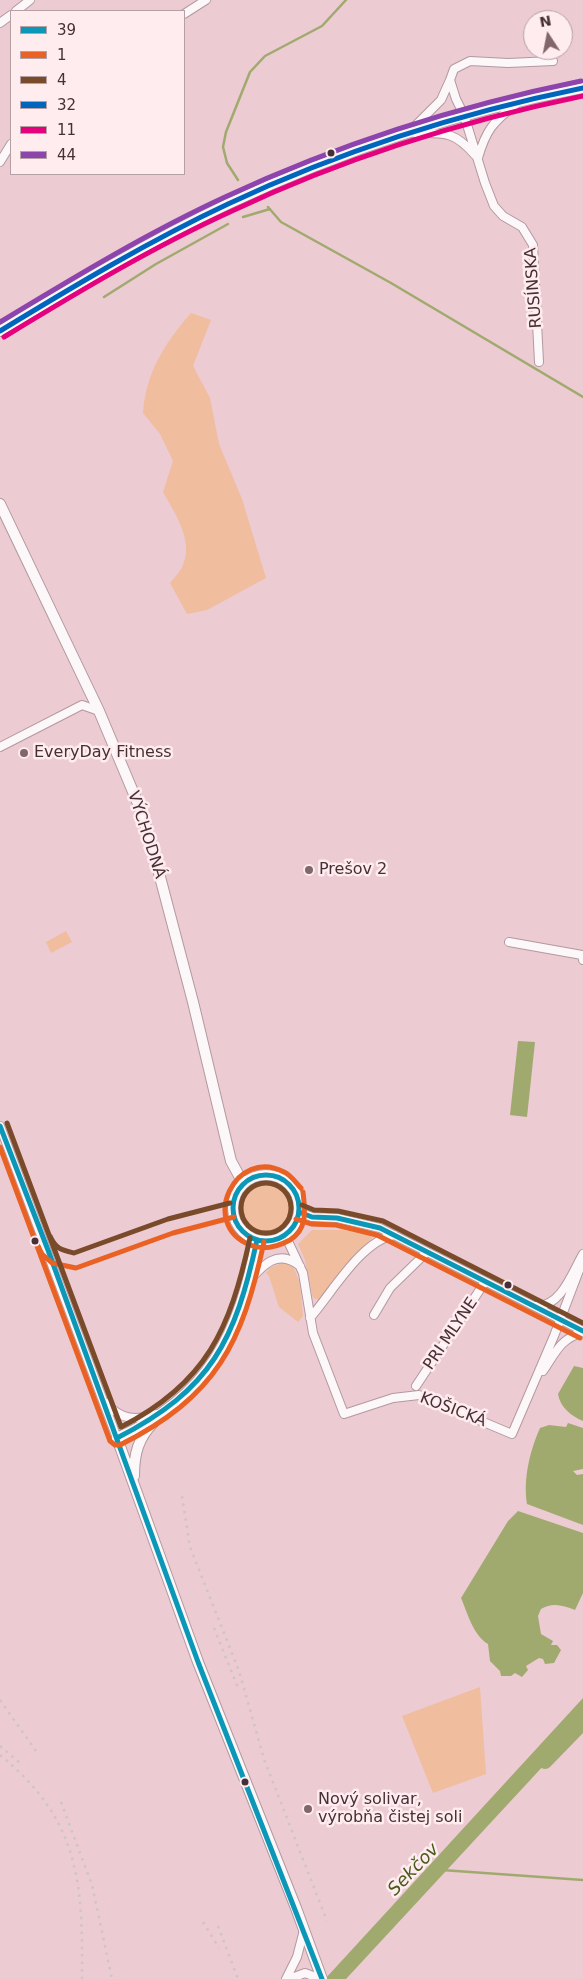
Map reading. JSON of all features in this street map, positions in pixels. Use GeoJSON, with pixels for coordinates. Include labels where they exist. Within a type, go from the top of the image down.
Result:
{"type":"FeatureCollection","features":[{"type":"Feature","properties":{"kind":"main road"},"geometry":{"type":"LineString","coordinates":[[0,330],[126,257],[227,204],[302,172],[464,115],[583,88]]}},
{"type":"Feature","properties":{"kind":"main road","name":"VÝCHODNÁ"},"geometry":{"type":"LineString","coordinates":[[0,504],[99,710],[136,798],[150,840],[231,1161],[243,1183]]}},
{"type":"Feature","properties":{"kind":"main road"},"geometry":{"type":"LineString","coordinates":[[262,1174],[282,1179],[296,1193],[299,1212],[292,1229],[285,1235],[266,1241],[257,1240],[247,1236],[234,1220],[233,1200],[243,1183],[262,1174]]}},
{"type":"Feature","properties":{"kind":"main road"},"geometry":{"type":"LineString","coordinates":[[134,1485],[134,1461],[144,1432],[201,1379],[219,1355],[233,1328],[257,1240]]}},
{"type":"Feature","properties":{"kind":"main road"},"geometry":{"type":"LineString","coordinates":[[165,1411],[117,1438],[205,1680],[304,1930],[319,1976]]}},
{"type":"Feature","properties":{"kind":"street"},"geometry":{"type":"LineString","coordinates":[[17,10],[30,0]]}},
{"type":"Feature","properties":{"kind":"street"},"geometry":{"type":"LineString","coordinates":[[185,13],[206,0]]}},
{"type":"Feature","properties":{"kind":"street"},"geometry":{"type":"LineString","coordinates":[[0,24],[10,16]]}},
{"type":"Feature","properties":{"kind":"street"},"geometry":{"type":"LineString","coordinates":[[408,134],[441,100],[454,69],[470,61],[508,63],[553,61]]}},
{"type":"Feature","properties":{"kind":"street","name":"RUSÍNSKA"},"geometry":{"type":"LineString","coordinates":[[450,80],[456,100],[464,115],[494,206],[503,216],[522,228],[533,245],[539,362]]}},
{"type":"Feature","properties":{"kind":"street"},"geometry":{"type":"LineString","coordinates":[[478,158],[484,137],[492,124],[518,102]]}},
{"type":"Feature","properties":{"kind":"street"},"geometry":{"type":"LineString","coordinates":[[408,134],[446,133],[463,142],[478,158]]}},
{"type":"Feature","properties":{"kind":"street"},"geometry":{"type":"LineString","coordinates":[[0,162],[10,146]]}},
{"type":"Feature","properties":{"kind":"street"},"geometry":{"type":"LineString","coordinates":[[0,747],[82,705],[88,688]]}},
{"type":"Feature","properties":{"kind":"street"},"geometry":{"type":"LineString","coordinates":[[82,705],[99,710]]}},
{"type":"Feature","properties":{"kind":"street"},"geometry":{"type":"LineString","coordinates":[[509,942],[582,955],[583,960]]}},
{"type":"Feature","properties":{"kind":"street"},"geometry":{"type":"LineString","coordinates":[[0,1126],[117,1438]]}},
{"type":"Feature","properties":{"kind":"street"},"geometry":{"type":"LineString","coordinates":[[299,1212],[312,1217],[361,1223],[394,1235],[583,1332]]}},
{"type":"Feature","properties":{"kind":"street"},"geometry":{"type":"LineString","coordinates":[[285,1235],[301,1266],[310,1318]]}},
{"type":"Feature","properties":{"kind":"street"},"geometry":{"type":"LineString","coordinates":[[310,1318],[362,1253],[381,1238],[394,1235]]}},
{"type":"Feature","properties":{"kind":"street"},"geometry":{"type":"LineString","coordinates":[[374,1315],[390,1288],[427,1252]]}},
{"type":"Feature","properties":{"kind":"street"},"geometry":{"type":"LineString","coordinates":[[530,1305],[544,1306],[553,1302],[583,1254]]}},
{"type":"Feature","properties":{"kind":"street"},"geometry":{"type":"LineString","coordinates":[[245,1285],[265,1263],[272,1259],[290,1259],[301,1266]]}},
{"type":"Feature","properties":{"kind":"street","name":"KOŠICKÁ"},"geometry":{"type":"LineString","coordinates":[[310,1318],[315,1338],[344,1414],[393,1398],[419,1395],[512,1434],[583,1260]]}},
{"type":"Feature","properties":{"kind":"street","name":"PRI MLYNE"},"geometry":{"type":"LineString","coordinates":[[416,1386],[485,1282]]}},
{"type":"Feature","properties":{"kind":"street"},"geometry":{"type":"LineString","coordinates":[[530,1392],[562,1342],[569,1336],[583,1332]]}},
{"type":"Feature","properties":{"kind":"street"},"geometry":{"type":"LineString","coordinates":[[103,1400],[114,1412],[126,1417],[141,1419],[165,1411]]}},
{"type":"Feature","properties":{"kind":"street"},"geometry":{"type":"LineString","coordinates":[[288,1979],[297,1957],[304,1930]]}},
{"type":"Feature","properties":{"kind":"street"},"geometry":{"type":"LineString","coordinates":[[288,1979],[299,1974],[319,1976]]}},
{"type":"Feature","properties":{"kind":"shaded area"},"geometry":{"type":"Polygon","coordinates":[[[191,313],[211,320],[193,366],[210,398],[219,444],[242,499],[266,578],[207,610],[187,614],[170,583],[182,567],[186,548],[182,528],[163,492],[173,461],[160,434],[143,413],[148,384],[158,359],[191,313]]]}},
{"type":"Feature","properties":{"kind":"shaded area"},"geometry":{"type":"Polygon","coordinates":[[[66,931],[72,942],[51,953],[46,942],[66,931]]]}},
{"type":"Feature","properties":{"kind":"shaded area"},"geometry":{"type":"Polygon","coordinates":[[[518,1041],[535,1042],[527,1117],[510,1115],[518,1041]]]}},
{"type":"Feature","properties":{"kind":"shaded area"},"geometry":{"type":"Polygon","coordinates":[[[266,1183],[280,1187],[287,1194],[291,1208],[287,1222],[280,1229],[266,1233],[252,1229],[245,1222],[241,1208],[245,1194],[252,1187],[266,1183]]]}},
{"type":"Feature","properties":{"kind":"shaded area"},"geometry":{"type":"Polygon","coordinates":[[[312,1230],[344,1230],[370,1235],[372,1238],[349,1262],[327,1294],[320,1300],[313,1298],[305,1260],[298,1244],[312,1230]]]}},
{"type":"Feature","properties":{"kind":"shaded area"},"geometry":{"type":"Polygon","coordinates":[[[280,1261],[293,1266],[300,1283],[303,1316],[298,1322],[279,1307],[269,1276],[266,1273],[271,1267],[280,1264],[280,1261]]]}},
{"type":"Feature","properties":{"kind":"shaded area"},"geometry":{"type":"Polygon","coordinates":[[[574,1366],[583,1368],[583,1421],[567,1410],[561,1403],[558,1394],[574,1366]]]}},
{"type":"Feature","properties":{"kind":"shaded area"},"geometry":{"type":"Polygon","coordinates":[[[568,1423],[583,1428],[583,1469],[573,1471],[577,1475],[583,1474],[583,1525],[527,1504],[526,1484],[528,1465],[540,1428],[549,1425],[566,1427],[568,1423]]]}},
{"type":"Feature","properties":{"kind":"shaded area"},"geometry":{"type":"Polygon","coordinates":[[[518,1511],[583,1533],[583,1593],[575,1610],[553,1605],[541,1609],[538,1616],[541,1634],[553,1641],[551,1645],[557,1645],[561,1650],[554,1663],[545,1664],[543,1659],[539,1658],[526,1666],[528,1670],[522,1677],[515,1673],[511,1676],[501,1676],[500,1671],[490,1661],[488,1644],[475,1630],[461,1598],[508,1521],[518,1511]]]}},
{"type":"Feature","properties":{"kind":"shaded area"},"geometry":{"type":"Polygon","coordinates":[[[480,1687],[486,1774],[433,1793],[402,1716],[480,1687]]]}},
{"type":"Feature","properties":{"kind":"shaded area"},"geometry":{"type":"Polygon","coordinates":[[[583,1698],[583,1723],[346,1979],[325,1979],[583,1698]]]}},
{"type":"Feature","properties":{"kind":"waterway"},"geometry":{"type":"LineString","coordinates":[[238,180],[227,163],[223,147],[226,132],[250,72],[265,56],[322,26],[346,0]]}},
{"type":"Feature","properties":{"kind":"waterway"},"geometry":{"type":"LineString","coordinates":[[268,207],[281,222],[391,283],[583,397]]}},
{"type":"Feature","properties":{"kind":"waterway"},"geometry":{"type":"LineString","coordinates":[[243,217],[270,209]]}},
{"type":"Feature","properties":{"kind":"waterway"},"geometry":{"type":"LineString","coordinates":[[104,297],[156,264],[228,224]]}},
{"type":"Feature","properties":{"kind":"waterway","name":"Sekčov"},"geometry":{"type":"LineString","coordinates":[[545,1762],[583,1723]]}},
{"type":"Feature","properties":{"kind":"waterway"},"geometry":{"type":"LineString","coordinates":[[442,1870],[583,1880]]}},
{"type":"Feature","properties":{"kind":"railway"},"geometry":{"type":"LineString","coordinates":[[182,1496],[190,1547],[239,1671],[264,1759],[327,1921]]}},
{"type":"Feature","properties":{"kind":"railway"},"geometry":{"type":"LineString","coordinates":[[214,1628],[238,1688]]}},
{"type":"Feature","properties":{"kind":"railway"},"geometry":{"type":"LineString","coordinates":[[0,1700],[36,1751]]}},
{"type":"Feature","properties":{"kind":"railway"},"geometry":{"type":"LineString","coordinates":[[0,1746],[20,1763]]}},
{"type":"Feature","properties":{"kind":"railway"},"geometry":{"type":"LineString","coordinates":[[0,1755],[27,1779],[47,1804],[61,1829],[71,1856],[78,1884],[81,1913],[82,1979]]}},
{"type":"Feature","properties":{"kind":"railway"},"geometry":{"type":"LineString","coordinates":[[61,1802],[92,1885],[112,1979]]}},
{"type":"Feature","properties":{"kind":"railway"},"geometry":{"type":"LineString","coordinates":[[203,1922],[219,1948]]}},
{"type":"Feature","properties":{"kind":"railway"},"geometry":{"type":"LineString","coordinates":[[218,1926],[238,1979]]}},
{"type":"Feature","properties":{"kind":"transit line","name":"44"},"geometry":{"type":"LineString","coordinates":[[0,322],[139,241],[196,211],[311,160],[400,128],[444,115],[490,102],[581,81]]}},
{"type":"Feature","properties":{"kind":"transit line","name":"32"},"geometry":{"type":"LineString","coordinates":[[0,331],[84,281],[199,218],[314,167],[446,122],[492,109],[583,88]]}},
{"type":"Feature","properties":{"kind":"transit line","name":"11"},"geometry":{"type":"LineString","coordinates":[[4,337],[145,255],[203,225],[317,174],[448,129],[583,96]]}},
{"type":"Feature","properties":{"kind":"transit line","name":"4"},"geometry":{"type":"LineString","coordinates":[[7,1123],[121,1427],[150,1410],[175,1392],[194,1372],[210,1350],[234,1300],[250,1238]]}},
{"type":"Feature","properties":{"kind":"transit line","name":"39"},"geometry":{"type":"LineString","coordinates":[[0,1126],[48,1250],[198,1662],[322,1979]]}},
{"type":"Feature","properties":{"kind":"transit line","name":"1"},"geometry":{"type":"LineString","coordinates":[[0,1147],[110,1441],[115,1445],[120,1445],[153,1426],[180,1407],[202,1386],[220,1363],[234,1338],[246,1310],[264,1242]]}},
{"type":"Feature","properties":{"kind":"transit line","name":"1"},"geometry":{"type":"LineString","coordinates":[[301,1188],[284,1172],[267,1167],[251,1169],[238,1178],[230,1191],[225,1206],[227,1221],[235,1235],[250,1245],[260,1248],[280,1245],[296,1236],[303,1225],[305,1212],[303,1192]]}},
{"type":"Feature","properties":{"kind":"transit line","name":"39"},"geometry":{"type":"LineString","coordinates":[[260,1175],[272,1175],[284,1180],[294,1190],[299,1202],[299,1208],[297,1221],[284,1236],[272,1241],[260,1241],[248,1236],[238,1226],[233,1214],[233,1202],[238,1190],[248,1180],[260,1175]]}},
{"type":"Feature","properties":{"kind":"transit line","name":"4"},"geometry":{"type":"LineString","coordinates":[[266,1183],[280,1187],[287,1194],[291,1208],[287,1222],[280,1229],[266,1233],[252,1229],[245,1222],[241,1208],[245,1194],[252,1187],[266,1183]]}},
{"type":"Feature","properties":{"kind":"transit line","name":"4"},"geometry":{"type":"LineString","coordinates":[[50,1236],[54,1244],[59,1248],[74,1253],[168,1219],[230,1203]]}},
{"type":"Feature","properties":{"kind":"transit line","name":"4"},"geometry":{"type":"LineString","coordinates":[[302,1205],[314,1210],[338,1211],[383,1221],[583,1323]]}},
{"type":"Feature","properties":{"kind":"transit line","name":"39"},"geometry":{"type":"LineString","coordinates":[[299,1212],[312,1217],[337,1218],[380,1228],[583,1331]]}},
{"type":"Feature","properties":{"kind":"transit line","name":"1"},"geometry":{"type":"LineString","coordinates":[[36,1242],[42,1254],[52,1263],[76,1268],[173,1233],[234,1217]]}},
{"type":"Feature","properties":{"kind":"transit line","name":"1"},"geometry":{"type":"LineString","coordinates":[[296,1219],[311,1224],[336,1225],[377,1235],[580,1338]]}},
{"type":"Feature","properties":{"kind":"transit line","name":"39"},"geometry":{"type":"LineString","coordinates":[[117,1438],[149,1420],[176,1401],[197,1380],[214,1358],[228,1334],[239,1307],[257,1240]]}},
{"type":"Feature","properties":{"kind":"place","name":"EveryDay Fitness"},"geometry":{"type":"Point","coordinates":[24,753]}},
{"type":"Feature","properties":{"kind":"place","name":"Prešov 2"},"geometry":{"type":"Point","coordinates":[309,870]}},
{"type":"Feature","properties":{"kind":"place","name":"Nový solivar, výrobňa čistej soli"},"geometry":{"type":"Point","coordinates":[308,1809]}}]}
